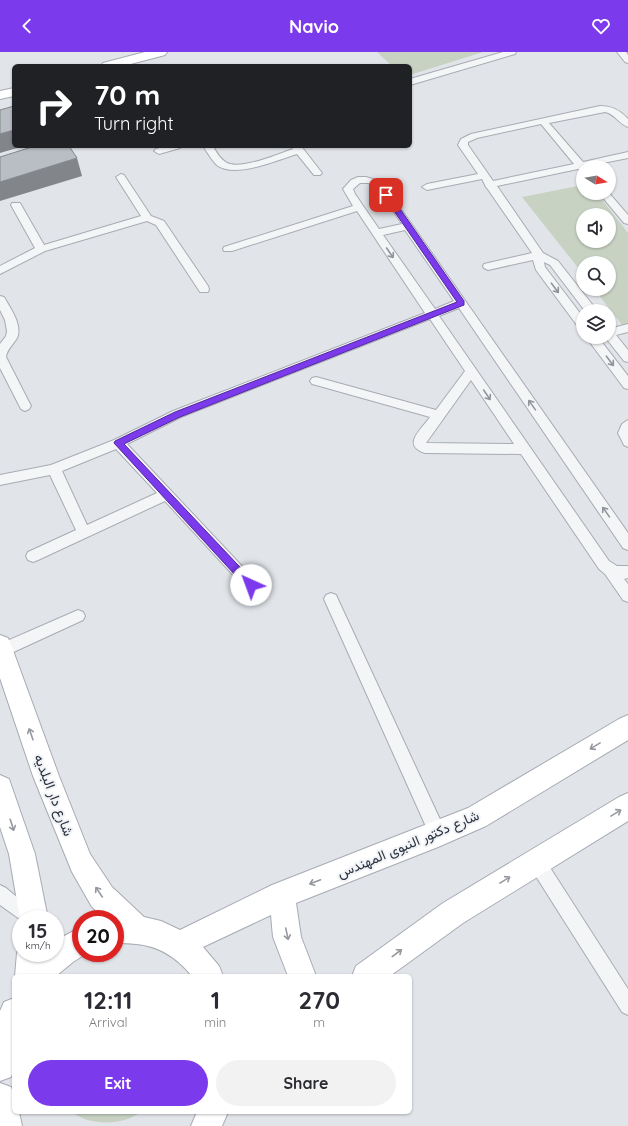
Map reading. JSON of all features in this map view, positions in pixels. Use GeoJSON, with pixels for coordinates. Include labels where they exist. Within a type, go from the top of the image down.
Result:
{"type":"FeatureCollection","features":[{"type":"Feature","properties":{"kind":"street"},"geometry":{"type":"LineString","coordinates":[[115,64],[160,52]]}},
{"type":"Feature","properties":{"kind":"street"},"geometry":{"type":"LineString","coordinates":[[0,96],[12,93]]}},
{"type":"Feature","properties":{"kind":"street","name":"شارع دار البلديه"},"geometry":{"type":"LineString","coordinates":[[1,648],[46,776],[81,863],[102,897],[126,930]]}},
{"type":"Feature","properties":{"kind":"street","name":"شارع دكتور النبوى المهندس"},"geometry":{"type":"LineString","coordinates":[[180,944],[282,895],[438,834],[477,816],[628,726]]}},
{"type":"Feature","properties":{"kind":"street"},"geometry":{"type":"LineString","coordinates":[[0,788],[22,854],[32,910]]}},
{"type":"Feature","properties":{"kind":"street"},"geometry":{"type":"LineString","coordinates":[[369,974],[453,913],[628,806]]}},
{"type":"Feature","properties":{"kind":"street"},"geometry":{"type":"LineString","coordinates":[[282,895],[287,936],[301,974]]}},
{"type":"Feature","properties":{"kind":"street"},"geometry":{"type":"LineString","coordinates":[[126,930],[159,934],[180,944],[198,960],[208,974]]}},
{"type":"Feature","properties":{"kind":"street"},"geometry":{"type":"LineString","coordinates":[[39,974],[45,967],[72,946]]}},
{"type":"Feature","properties":{"kind":"street"},"geometry":{"type":"LineString","coordinates":[[28,974],[30,962]]}},
{"type":"Feature","properties":{"kind":"street"},"geometry":{"type":"LineString","coordinates":[[0,1066],[4,1040],[12,1018]]}},
{"type":"Feature","properties":{"kind":"street"},"geometry":{"type":"LineString","coordinates":[[0,1098],[7,1126]]}},
{"type":"Feature","properties":{"kind":"street"},"geometry":{"type":"LineString","coordinates":[[206,1126],[212,1114]]}},
{"type":"Feature","properties":{"kind":"lane"},"geometry":{"type":"LineString","coordinates":[[412,81],[512,52]]}},
{"type":"Feature","properties":{"kind":"lane"},"geometry":{"type":"LineString","coordinates":[[621,52],[628,60]]}},
{"type":"Feature","properties":{"kind":"lane"},"geometry":{"type":"LineString","coordinates":[[586,304],[554,263],[540,255],[489,185],[464,149],[463,145],[464,141],[474,136],[605,109],[616,112],[628,124]]}},
{"type":"Feature","properties":{"kind":"lane"},"geometry":{"type":"LineString","coordinates":[[543,121],[576,160]]}},
{"type":"Feature","properties":{"kind":"lane"},"geometry":{"type":"LineString","coordinates":[[159,151],[170,148]]}},
{"type":"Feature","properties":{"kind":"lane"},"geometry":{"type":"LineString","coordinates":[[209,148],[220,163],[230,167],[242,166],[297,148],[317,173]]}},
{"type":"Feature","properties":{"kind":"lane"},"geometry":{"type":"LineString","coordinates":[[609,160],[628,155]]}},
{"type":"Feature","properties":{"kind":"lane"},"geometry":{"type":"LineString","coordinates":[[489,185],[576,168]]}},
{"type":"Feature","properties":{"kind":"lane"},"geometry":{"type":"LineString","coordinates":[[427,187],[484,176]]}},
{"type":"Feature","properties":{"kind":"lane"},"geometry":{"type":"LineString","coordinates":[[121,177],[147,218],[160,223],[204,289]]}},
{"type":"Feature","properties":{"kind":"lane"},"geometry":{"type":"LineString","coordinates":[[628,544],[379,184],[365,179],[357,180],[350,184],[348,189],[359,208],[604,565],[611,571],[628,596]]}},
{"type":"Feature","properties":{"kind":"lane"},"geometry":{"type":"LineString","coordinates":[[610,200],[628,221]]}},
{"type":"Feature","properties":{"kind":"lane"},"geometry":{"type":"LineString","coordinates":[[16,205],[41,249]]}},
{"type":"Feature","properties":{"kind":"lane"},"geometry":{"type":"LineString","coordinates":[[228,250],[359,208]]}},
{"type":"Feature","properties":{"kind":"lane"},"geometry":{"type":"LineString","coordinates":[[0,270],[41,249],[147,218]]}},
{"type":"Feature","properties":{"kind":"lane"},"geometry":{"type":"LineString","coordinates":[[377,234],[408,226]]}},
{"type":"Feature","properties":{"kind":"lane"},"geometry":{"type":"LineString","coordinates":[[488,266],[540,255]]}},
{"type":"Feature","properties":{"kind":"lane"},"geometry":{"type":"LineString","coordinates":[[540,255],[538,259],[540,268],[576,316]]}},
{"type":"Feature","properties":{"kind":"lane"},"geometry":{"type":"LineString","coordinates":[[0,300],[13,327],[11,338],[3,347],[0,357],[25,406]]}},
{"type":"Feature","properties":{"kind":"lane"},"geometry":{"type":"LineString","coordinates":[[0,480],[36,474],[54,469],[118,443],[177,414],[461,303]]}},
{"type":"Feature","properties":{"kind":"lane"},"geometry":{"type":"LineString","coordinates":[[616,331],[628,328]]}},
{"type":"Feature","properties":{"kind":"lane"},"geometry":{"type":"LineString","coordinates":[[616,342],[628,358]]}},
{"type":"Feature","properties":{"kind":"lane"},"geometry":{"type":"LineString","coordinates":[[598,344],[628,385]]}},
{"type":"Feature","properties":{"kind":"lane"},"geometry":{"type":"LineString","coordinates":[[471,371],[420,440],[419,445],[422,447],[524,449]]}},
{"type":"Feature","properties":{"kind":"lane"},"geometry":{"type":"LineString","coordinates":[[316,381],[439,415]]}},
{"type":"Feature","properties":{"kind":"lane"},"geometry":{"type":"LineString","coordinates":[[628,424],[624,429],[624,434],[628,442]]}},
{"type":"Feature","properties":{"kind":"lane"},"geometry":{"type":"LineString","coordinates":[[118,443],[251,585]]}},
{"type":"Feature","properties":{"kind":"lane"},"geometry":{"type":"LineString","coordinates":[[54,469],[84,532]]}},
{"type":"Feature","properties":{"kind":"lane"},"geometry":{"type":"LineString","coordinates":[[33,556],[166,495]]}},
{"type":"Feature","properties":{"kind":"lane"},"geometry":{"type":"LineString","coordinates":[[611,571],[620,574],[628,572]]}},
{"type":"Feature","properties":{"kind":"lane"},"geometry":{"type":"LineString","coordinates":[[331,599],[438,834]]}},
{"type":"Feature","properties":{"kind":"lane"},"geometry":{"type":"LineString","coordinates":[[1,648],[78,616]]}},
{"type":"Feature","properties":{"kind":"lane"},"geometry":{"type":"LineString","coordinates":[[536,861],[628,1006]]}},
{"type":"Feature","properties":{"kind":"lane"},"geometry":{"type":"LineString","coordinates":[[0,894],[20,910]]}},
{"type":"Feature","properties":{"kind":"green space"},"geometry":{"type":"Polygon","coordinates":[[[377,52],[483,52],[412,74],[412,64],[390,64],[377,52]]]}},
{"type":"Feature","properties":{"kind":"green space"},"geometry":{"type":"Polygon","coordinates":[[[576,186],[576,200],[602,200],[609,208],[576,208],[576,248],[616,248],[616,218],[628,233],[628,323],[622,325],[616,317],[616,304],[606,304],[599,296],[616,296],[616,256],[576,256],[576,265],[522,197],[576,186]]]}},
{"type":"Feature","properties":{"kind":"green space"},"geometry":{"type":"Polygon","coordinates":[[[75,1114],[138,1114],[125,1120],[116,1122],[97,1122],[79,1117],[75,1114]]]}},
{"type":"Feature","properties":{"kind":"building"},"geometry":{"type":"Polygon","coordinates":[[[12,107],[12,131],[0,134],[0,110],[12,107]]]}},
{"type":"Feature","properties":{"kind":"building"},"geometry":{"type":"Polygon","coordinates":[[[29,148],[70,148],[77,158],[0,182],[0,157],[29,148]]]}},
{"type":"Feature","properties":{"kind":"route"},"geometry":{"type":"LineString","coordinates":[[251,585],[118,443],[177,414],[461,303],[386,195]]}}]}
